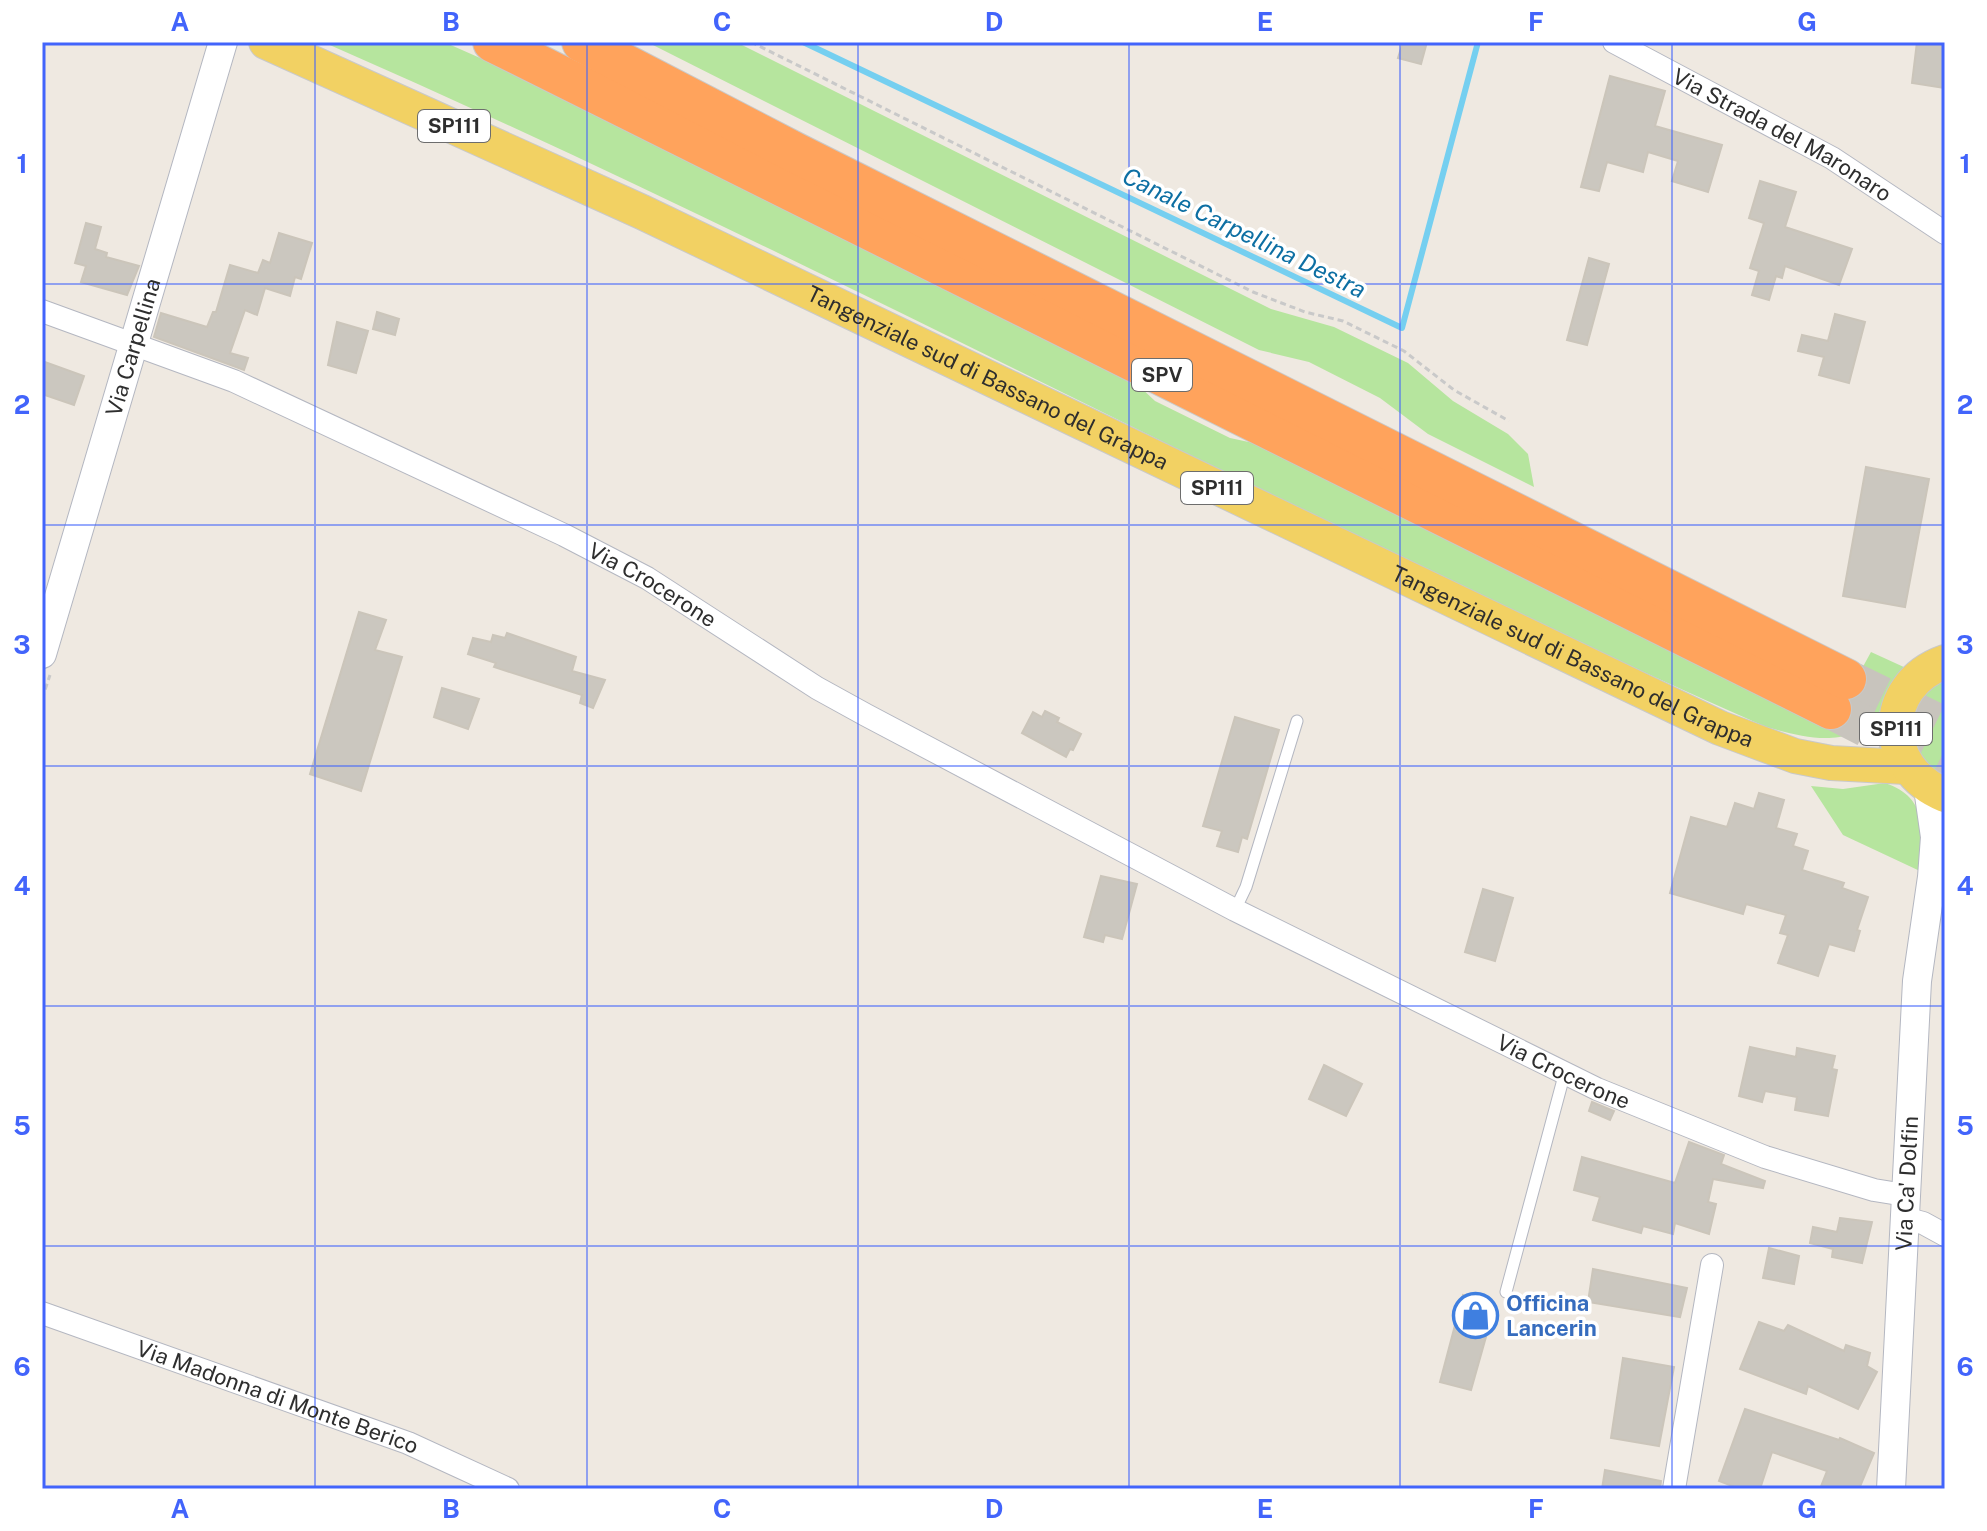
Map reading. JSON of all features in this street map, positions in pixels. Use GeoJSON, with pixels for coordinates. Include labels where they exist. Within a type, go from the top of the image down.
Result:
{"type":"FeatureCollection","features":[{"type":"Feature","properties":{"kind":"highway","name":"SPV"},"geometry":{"type":"LineString","coordinates":[[493,42],[1838,694],[582,42]]}},
{"type":"Feature","properties":{"kind":"main road","name":"Tangenziale sud di Bassano del Grappa"},"geometry":{"type":"LineString","coordinates":[[266,42],[642,212],[1720,728],[1795,756],[1927,783]]}},
{"type":"Feature","properties":{"kind":"main road","name":"Tangenziale sud di Bassano del Grappa"},"geometry":{"type":"LineString","coordinates":[[1795,756],[1858,747],[1880,733],[1898,711],[1905,693],[1917,678],[1945,662]]}},
{"type":"Feature","properties":{"kind":"main road","name":"SP111"},"geometry":{"type":"LineString","coordinates":[[1898,711],[1895,730],[1899,749],[1927,783]]}},
{"type":"Feature","properties":{"kind":"street","name":"Via Strada del Maronaro"},"geometry":{"type":"LineString","coordinates":[[1614,42],[1832,158],[1945,233]]}},
{"type":"Feature","properties":{"kind":"street","name":"Via Carpellina"},"geometry":{"type":"LineString","coordinates":[[42,654],[219,54]]}},
{"type":"Feature","properties":{"kind":"street","name":"Via Crocerone"},"geometry":{"type":"LineString","coordinates":[[42,311],[234,381],[564,535],[647,578],[817,688],[1235,910],[1597,1089],[1765,1157],[1874,1190],[1945,1235]]}},
{"type":"Feature","properties":{"kind":"street","name":"Via Ca' Dolfin"},"geometry":{"type":"LineString","coordinates":[[1891,1489],[1917,981],[1935,837],[1927,783]]}},
{"type":"Feature","properties":{"kind":"street","name":"Via Ca' Dolfin"},"geometry":{"type":"LineString","coordinates":[[1932,877],[1945,840]]}},
{"type":"Feature","properties":{"kind":"street"},"geometry":{"type":"LineString","coordinates":[[1674,1489],[1712,1265]]}},
{"type":"Feature","properties":{"kind":"street","name":"Via Madonna di Monte Berico"},"geometry":{"type":"LineString","coordinates":[[42,1313],[408,1443],[508,1489]]}},
{"type":"Feature","properties":{"kind":"lane"},"geometry":{"type":"LineString","coordinates":[[1235,910],[1246,887],[1297,721]]}},
{"type":"Feature","properties":{"kind":"lane"},"geometry":{"type":"LineString","coordinates":[[1506,1292],[1565,1072]]}},
{"type":"Feature","properties":{"kind":"path"},"geometry":{"type":"LineString","coordinates":[[751,42],[1253,292],[1305,312],[1343,321],[1392,345],[1454,390],[1509,421]]}},
{"type":"Feature","properties":{"kind":"green space"},"geometry":{"type":"Polygon","coordinates":[[[323,42],[444,42],[588,106],[1121,369],[1155,401],[1230,438],[1281,449],[1831,725],[1871,652],[1906,668],[1876,716],[1865,727],[1852,733],[1824,738],[1766,727],[1404,559],[686,209],[323,42]]]}},
{"type":"Feature","properties":{"kind":"green space"},"geometry":{"type":"Polygon","coordinates":[[[647,42],[736,42],[1271,309],[1334,327],[1408,363],[1453,401],[1508,434],[1528,454],[1534,487],[1428,434],[1380,398],[1309,362],[1259,350],[647,42]]]}},
{"type":"Feature","properties":{"kind":"green space"},"geometry":{"type":"Polygon","coordinates":[[[1945,679],[1945,780],[1925,765],[1914,741],[1913,729],[1914,717],[1925,695],[1945,679]]]}},
{"type":"Feature","properties":{"kind":"green space"},"geometry":{"type":"Polygon","coordinates":[[[1885,783],[1900,790],[1916,807],[1922,831],[1922,872],[1843,835],[1811,786],[1843,789],[1885,783]]]}},
{"type":"Feature","properties":{"kind":"building"},"geometry":{"type":"Polygon","coordinates":[[[1403,42],[1427,42],[1421,64],[1398,58],[1403,42]]]}},
{"type":"Feature","properties":{"kind":"building"},"geometry":{"type":"Polygon","coordinates":[[[1917,42],[1945,42],[1945,88],[1912,83],[1917,42]]]}},
{"type":"Feature","properties":{"kind":"building"},"geometry":{"type":"Polygon","coordinates":[[[1610,76],[1665,91],[1655,126],[1722,145],[1708,192],[1672,181],[1678,161],[1648,152],[1643,172],[1607,162],[1599,191],[1581,187],[1610,76]]]}},
{"type":"Feature","properties":{"kind":"building"},"geometry":{"type":"Polygon","coordinates":[[[1760,181],[1796,192],[1785,227],[1852,249],[1839,285],[1785,266],[1782,278],[1776,276],[1769,300],[1752,295],[1759,271],[1750,268],[1764,223],[1749,218],[1760,181]]]}},
{"type":"Feature","properties":{"kind":"building"},"geometry":{"type":"Polygon","coordinates":[[[86,223],[101,227],[95,249],[107,253],[106,257],[139,266],[127,295],[81,282],[86,266],[75,263],[86,223]]]}},
{"type":"Feature","properties":{"kind":"building"},"geometry":{"type":"Polygon","coordinates":[[[279,233],[312,243],[301,279],[295,277],[290,296],[265,288],[257,315],[245,310],[230,353],[248,358],[244,370],[154,337],[161,313],[207,327],[213,312],[216,312],[230,265],[258,273],[263,260],[270,263],[279,233]]]}},
{"type":"Feature","properties":{"kind":"building"},"geometry":{"type":"Polygon","coordinates":[[[1589,258],[1609,264],[1587,345],[1567,340],[1589,258]]]}},
{"type":"Feature","properties":{"kind":"building"},"geometry":{"type":"Polygon","coordinates":[[[377,312],[399,319],[395,335],[373,329],[377,312]]]}},
{"type":"Feature","properties":{"kind":"building"},"geometry":{"type":"Polygon","coordinates":[[[1835,314],[1865,322],[1849,383],[1819,375],[1824,357],[1798,351],[1802,335],[1828,341],[1835,314]]]}},
{"type":"Feature","properties":{"kind":"building"},"geometry":{"type":"Polygon","coordinates":[[[337,322],[368,331],[356,373],[328,365],[337,322]]]}},
{"type":"Feature","properties":{"kind":"building"},"geometry":{"type":"Polygon","coordinates":[[[42,361],[84,376],[74,405],[42,394],[42,361]]]}},
{"type":"Feature","properties":{"kind":"building"},"geometry":{"type":"Polygon","coordinates":[[[1866,467],[1929,479],[1905,607],[1843,596],[1866,467]]]}},
{"type":"Feature","properties":{"kind":"building"},"geometry":{"type":"Polygon","coordinates":[[[359,612],[386,620],[375,650],[402,657],[361,791],[310,774],[359,612]]]}},
{"type":"Feature","properties":{"kind":"building"},"geometry":{"type":"Polygon","coordinates":[[[507,633],[576,657],[572,671],[605,680],[593,708],[580,703],[582,695],[494,667],[496,663],[468,654],[473,638],[491,642],[493,635],[505,638],[507,633]]]}},
{"type":"Feature","properties":{"kind":"building"},"geometry":{"type":"Polygon","coordinates":[[[442,688],[479,699],[468,729],[434,717],[442,688]]]}},
{"type":"Feature","properties":{"kind":"building"},"geometry":{"type":"Polygon","coordinates":[[[1045,711],[1059,718],[1057,722],[1081,734],[1066,757],[1022,733],[1033,712],[1042,717],[1045,711]]]}},
{"type":"Feature","properties":{"kind":"building"},"geometry":{"type":"Polygon","coordinates":[[[1235,717],[1279,730],[1247,839],[1242,837],[1238,852],[1217,846],[1222,831],[1203,826],[1235,717]]]}},
{"type":"Feature","properties":{"kind":"building"},"geometry":{"type":"Polygon","coordinates":[[[1759,793],[1784,800],[1776,828],[1797,834],[1793,846],[1808,851],[1802,870],[1844,883],[1842,888],[1868,897],[1854,951],[1829,944],[1818,976],[1778,963],[1788,935],[1780,933],[1786,915],[1746,904],[1743,914],[1670,893],[1691,817],[1727,827],[1735,803],[1754,809],[1759,793]]]}},
{"type":"Feature","properties":{"kind":"building"},"geometry":{"type":"Polygon","coordinates":[[[1101,876],[1137,884],[1122,939],[1105,935],[1103,942],[1084,937],[1101,876]]]}},
{"type":"Feature","properties":{"kind":"building"},"geometry":{"type":"Polygon","coordinates":[[[1483,889],[1513,898],[1495,961],[1465,952],[1483,889]]]}},
{"type":"Feature","properties":{"kind":"building"},"geometry":{"type":"Polygon","coordinates":[[[1750,1047],[1796,1057],[1797,1048],[1835,1056],[1832,1069],[1837,1070],[1828,1116],[1795,1110],[1797,1097],[1765,1091],[1762,1102],[1739,1096],[1750,1047]]]}},
{"type":"Feature","properties":{"kind":"building"},"geometry":{"type":"Polygon","coordinates":[[[1324,1065],[1362,1084],[1346,1116],[1309,1099],[1324,1065]]]}},
{"type":"Feature","properties":{"kind":"building"},"geometry":{"type":"Polygon","coordinates":[[[1592,1102],[1614,1111],[1610,1120],[1589,1111],[1592,1102]]]}},
{"type":"Feature","properties":{"kind":"building"},"geometry":{"type":"Polygon","coordinates":[[[1689,1142],[1724,1155],[1721,1164],[1765,1181],[1763,1188],[1713,1179],[1708,1202],[1716,1204],[1709,1234],[1675,1223],[1673,1234],[1643,1226],[1641,1233],[1593,1220],[1600,1197],[1574,1190],[1582,1157],[1675,1183],[1689,1142]]]}},
{"type":"Feature","properties":{"kind":"building"},"geometry":{"type":"Polygon","coordinates":[[[1840,1218],[1872,1222],[1862,1263],[1832,1257],[1833,1249],[1810,1243],[1813,1227],[1837,1232],[1840,1218]]]}},
{"type":"Feature","properties":{"kind":"building"},"geometry":{"type":"Polygon","coordinates":[[[1769,1248],[1799,1256],[1794,1284],[1763,1278],[1769,1248]]]}},
{"type":"Feature","properties":{"kind":"building"},"geometry":{"type":"Polygon","coordinates":[[[1593,1269],[1687,1288],[1680,1317],[1588,1302],[1593,1269]]]}},
{"type":"Feature","properties":{"kind":"building"},"geometry":{"type":"Polygon","coordinates":[[[1463,1295],[1495,1305],[1471,1390],[1440,1382],[1463,1295]]]}},
{"type":"Feature","properties":{"kind":"building"},"geometry":{"type":"Polygon","coordinates":[[[1759,1322],[1784,1331],[1788,1325],[1844,1351],[1846,1345],[1870,1353],[1867,1366],[1877,1372],[1858,1409],[1808,1386],[1806,1394],[1740,1369],[1759,1322]]]}},
{"type":"Feature","properties":{"kind":"building"},"geometry":{"type":"Polygon","coordinates":[[[1623,1358],[1674,1367],[1659,1446],[1611,1438],[1623,1358]]]}},
{"type":"Feature","properties":{"kind":"building"},"geometry":{"type":"Polygon","coordinates":[[[1745,1409],[1840,1438],[1874,1453],[1859,1489],[1820,1489],[1827,1471],[1772,1452],[1760,1489],[1740,1489],[1719,1481],[1745,1409]]]}},
{"type":"Feature","properties":{"kind":"building"},"geometry":{"type":"Polygon","coordinates":[[[1605,1470],[1661,1481],[1660,1489],[1602,1489],[1605,1470]]]}},
{"type":"Feature","properties":{"kind":"waterway","name":"Canale Carpellina Destra"},"geometry":{"type":"LineString","coordinates":[[803,42],[1402,328],[1478,42]]}},
{"type":"Feature","properties":{"kind":"tunnel"},"geometry":{"type":"LineString","coordinates":[[1846,679],[1945,727]]}},
{"type":"Feature","properties":{"kind":"tunnel"},"geometry":{"type":"LineString","coordinates":[[1831,709],[1945,767]]}},
{"type":"Feature","properties":{"kind":"place","name":"Officina Lancerin"},"geometry":{"type":"Point","coordinates":[1475,1316]}}]}
